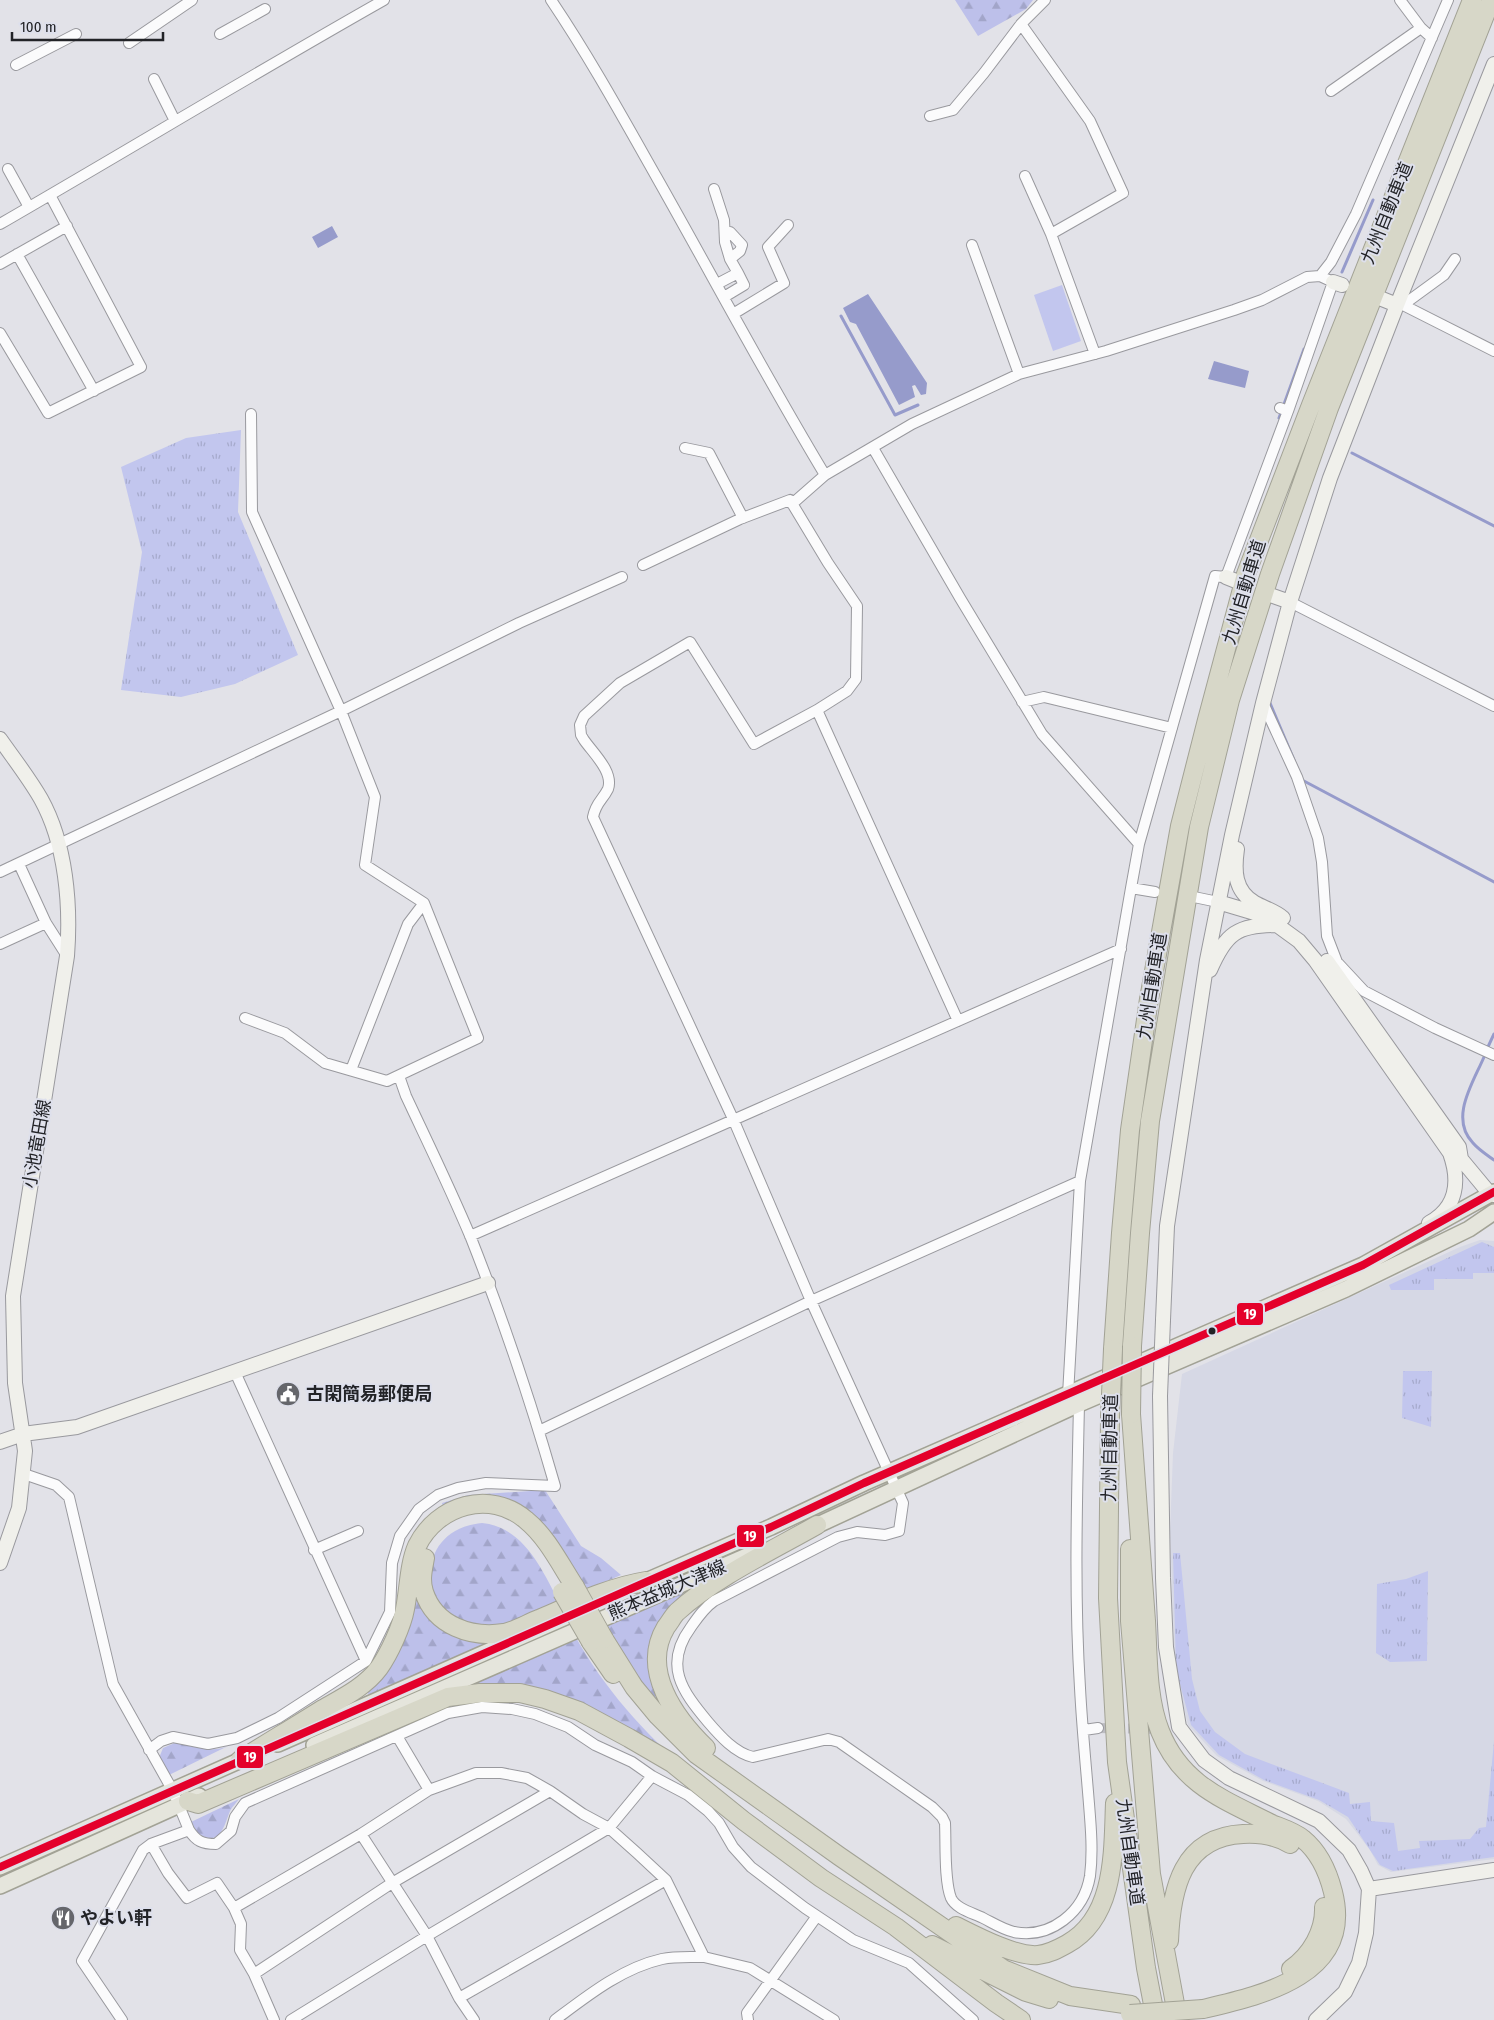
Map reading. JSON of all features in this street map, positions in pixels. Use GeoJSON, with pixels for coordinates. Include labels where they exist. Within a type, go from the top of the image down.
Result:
{"type":"FeatureCollection","features":[{"type":"Feature","properties":{"kind":"highway","name":"九州自動車道"},"geometry":{"type":"LineString","coordinates":[[1156,2020],[1145,1958],[1117,1762],[1108,1598],[1110,1416],[1113,1349],[1130,1130],[1149,999],[1180,826],[1246,574],[1472,0]]}},
{"type":"Feature","properties":{"kind":"highway","name":"九州自動車道"},"geometry":{"type":"LineString","coordinates":[[1178,2020],[1169,1962],[1150,1874],[1130,1621],[1130,1414],[1132,1346],[1150,1121],[1199,827],[1230,700],[1270,574],[1329,408],[1491,0]]}},
{"type":"Feature","properties":{"kind":"highway"},"geometry":{"type":"LineString","coordinates":[[896,1927],[1026,1992],[1068,2005],[1130,2010],[1255,1998],[1288,1983],[1311,1968],[1326,1952],[1334,1928],[1334,1899],[1323,1863],[1303,1839],[1215,1796],[1190,1777],[1175,1760],[1160,1731],[1150,1684],[1130,1414]]}},
{"type":"Feature","properties":{"kind":"highway"},"geometry":{"type":"LineString","coordinates":[[240,1760],[357,1690],[379,1668],[405,1612],[417,1547],[425,1533],[442,1515],[460,1506],[476,1503],[509,1509],[526,1519],[546,1541],[569,1590],[635,1704],[744,1821]]}},
{"type":"Feature","properties":{"kind":"highway"},"geometry":{"type":"LineString","coordinates":[[569,1590],[533,1541],[516,1523],[492,1514],[467,1514],[446,1524],[432,1541],[425,1557],[422,1576],[423,1591],[431,1606],[440,1618],[452,1626],[472,1634],[505,1633],[622,1585],[646,1581]]}},
{"type":"Feature","properties":{"kind":"highway"},"geometry":{"type":"LineString","coordinates":[[760,1800],[697,1740],[679,1717],[664,1692],[658,1675],[657,1654],[662,1634],[676,1612],[718,1581],[817,1525]]}},
{"type":"Feature","properties":{"kind":"highway"},"geometry":{"type":"LineString","coordinates":[[598,1640],[658,1716],[696,1754],[760,1800],[1003,1969],[1070,1996],[1130,2010]]}},
{"type":"Feature","properties":{"kind":"highway"},"geometry":{"type":"LineString","coordinates":[[180,1799],[198,1804],[207,1801],[448,1696],[480,1693],[520,1693],[545,1699],[579,1711],[672,1763],[744,1821],[821,1878],[896,1927],[996,2004],[1021,2020]]}},
{"type":"Feature","properties":{"kind":"highway"},"geometry":{"type":"LineString","coordinates":[[910,1904],[1012,1950],[1038,1955],[1055,1951],[1078,1938],[1097,1914],[1108,1890],[1113,1849],[1117,1762]]}},
{"type":"Feature","properties":{"kind":"highway"},"geometry":{"type":"LineString","coordinates":[[1169,1962],[1176,1888],[1182,1871],[1199,1848],[1217,1838],[1232,1834],[1258,1833],[1276,1837],[1288,1843],[1305,1857],[1318,1878],[1324,1900],[1321,1929],[1307,1954],[1287,1972],[1262,1985],[1203,2004]]}},
{"type":"Feature","properties":{"kind":"main road","name":"熊本益城大津線"},"geometry":{"type":"LineString","coordinates":[[0,1886],[180,1799],[817,1525],[896,1489],[1221,1326],[1363,1265],[1493,1194]]}},
{"type":"Feature","properties":{"kind":"main road","name":"熊本益城大津線"},"geometry":{"type":"LineString","coordinates":[[0,1867],[180,1799],[240,1760],[888,1473],[1346,1289],[1469,1229],[1494,1212]]}},
{"type":"Feature","properties":{"kind":"street"},"geometry":{"type":"LineString","coordinates":[[129,43],[192,0]]}},
{"type":"Feature","properties":{"kind":"street"},"geometry":{"type":"LineString","coordinates":[[0,224],[253,74],[384,0]]}},
{"type":"Feature","properties":{"kind":"street"},"geometry":{"type":"LineString","coordinates":[[551,0],[583,48],[824,475]]}},
{"type":"Feature","properties":{"kind":"street"},"geometry":{"type":"LineString","coordinates":[[930,116],[944,114],[953,110],[1021,24],[1045,0]]}},
{"type":"Feature","properties":{"kind":"street"},"geometry":{"type":"LineString","coordinates":[[1400,0],[1421,28],[1432,38]]}},
{"type":"Feature","properties":{"kind":"street"},"geometry":{"type":"LineString","coordinates":[[643,566],[743,518],[790,500],[828,563],[857,606],[856,679],[847,691],[818,710],[754,744],[690,642],[620,683],[584,716],[580,725],[581,735],[609,775],[608,788],[595,806],[593,817],[734,1121],[810,1301],[903,1504],[899,1531],[885,1535],[857,1532],[838,1537],[721,1597],[703,1609],[685,1634],[676,1668],[681,1684],[691,1702],[715,1731],[743,1754],[753,1757],[828,1739],[839,1742],[932,1807],[945,1823],[948,1877],[952,1899],[957,1905],[1001,1928],[1023,1933],[1048,1929],[1069,1918],[1084,1898],[1089,1877],[1091,1855],[1075,1582],[1073,1400],[1080,1182],[1139,844],[1215,576],[1231,579],[1284,410],[1332,281],[1331,262],[1356,214],[1448,0]]}},
{"type":"Feature","properties":{"kind":"street"},"geometry":{"type":"LineString","coordinates":[[220,34],[265,9]]}},
{"type":"Feature","properties":{"kind":"street"},"geometry":{"type":"LineString","coordinates":[[1021,24],[1090,121],[1124,193],[1051,234]]}},
{"type":"Feature","properties":{"kind":"street"},"geometry":{"type":"LineString","coordinates":[[1331,91],[1421,28]]}},
{"type":"Feature","properties":{"kind":"street"},"geometry":{"type":"LineString","coordinates":[[16,65],[76,34]]}},
{"type":"Feature","properties":{"kind":"street"},"geometry":{"type":"LineString","coordinates":[[1316,2020],[1345,1992],[1359,1962],[1366,1933],[1369,1889],[1361,1871],[1349,1850],[1319,1821],[1229,1778],[1204,1760],[1172,1728],[1163,1578],[1160,1396],[1167,1226],[1202,988],[1218,902],[1263,702],[1290,602],[1330,478],[1494,64]]}},
{"type":"Feature","properties":{"kind":"street"},"geometry":{"type":"LineString","coordinates":[[154,80],[176,121]]}},
{"type":"Feature","properties":{"kind":"street"},"geometry":{"type":"LineString","coordinates":[[8,169],[29,207]]}},
{"type":"Feature","properties":{"kind":"street"},"geometry":{"type":"LineString","coordinates":[[1025,176],[1051,234],[1095,354]]}},
{"type":"Feature","properties":{"kind":"street"},"geometry":{"type":"LineString","coordinates":[[714,189],[724,220],[730,259],[744,285],[724,298]]}},
{"type":"Feature","properties":{"kind":"street"},"geometry":{"type":"LineString","coordinates":[[0,333],[48,414],[141,367],[50,195]]}},
{"type":"Feature","properties":{"kind":"street"},"geometry":{"type":"LineString","coordinates":[[734,314],[784,283],[768,247],[788,225]]}},
{"type":"Feature","properties":{"kind":"street"},"geometry":{"type":"LineString","coordinates":[[0,264],[67,226]]}},
{"type":"Feature","properties":{"kind":"street"},"geometry":{"type":"LineString","coordinates":[[725,233],[730,232],[742,245],[740,251],[730,259]]}},
{"type":"Feature","properties":{"kind":"street"},"geometry":{"type":"LineString","coordinates":[[972,245],[1019,374]]}},
{"type":"Feature","properties":{"kind":"street"},"geometry":{"type":"LineString","coordinates":[[17,254],[94,391]]}},
{"type":"Feature","properties":{"kind":"street"},"geometry":{"type":"LineString","coordinates":[[1399,304],[1444,275],[1455,259]]}},
{"type":"Feature","properties":{"kind":"street"},"geometry":{"type":"LineString","coordinates":[[716,284],[738,273]]}},
{"type":"Feature","properties":{"kind":"street"},"geometry":{"type":"LineString","coordinates":[[792,504],[824,475],[912,424],[1019,374],[1095,354],[1234,310],[1262,300],[1307,277],[1332,281]]}},
{"type":"Feature","properties":{"kind":"street"},"geometry":{"type":"LineString","coordinates":[[1382,299],[1399,304],[1494,351]]}},
{"type":"Feature","properties":{"kind":"street"},"geometry":{"type":"LineString","coordinates":[[245,1018],[285,1033],[325,1064],[387,1081],[478,1038],[424,903],[364,865],[375,797],[341,711],[252,512],[251,414]]}},
{"type":"Feature","properties":{"kind":"street"},"geometry":{"type":"LineString","coordinates":[[685,448],[709,453],[743,518]]}},
{"type":"Feature","properties":{"kind":"street"},"geometry":{"type":"LineString","coordinates":[[872,448],[1042,734],[1139,844]]}},
{"type":"Feature","properties":{"kind":"street"},"geometry":{"type":"LineString","coordinates":[[0,872],[341,711],[519,623],[622,577]]}},
{"type":"Feature","properties":{"kind":"street"},"geometry":{"type":"LineString","coordinates":[[1272,596],[1290,602],[1494,706]]}},
{"type":"Feature","properties":{"kind":"street"},"geometry":{"type":"LineString","coordinates":[[1022,702],[1044,697],[1172,728]]}},
{"type":"Feature","properties":{"kind":"street"},"geometry":{"type":"LineString","coordinates":[[1263,702],[1296,777],[1318,838],[1322,862],[1328,936],[1337,962],[1364,991],[1494,1055]]}},
{"type":"Feature","properties":{"kind":"street"},"geometry":{"type":"LineString","coordinates":[[818,710],[958,1021]]}},
{"type":"Feature","properties":{"kind":"street","name":"小池竜田線"},"geometry":{"type":"LineString","coordinates":[[0,739],[41,800],[60,844],[70,924],[67,956],[13,1296],[15,1383],[26,1451],[19,1508],[0,1563]]}},
{"type":"Feature","properties":{"kind":"street"},"geometry":{"type":"LineString","coordinates":[[1242,791],[1240,831],[1235,865],[1237,881],[1245,895],[1254,902],[1278,913],[1279,921]]}},
{"type":"Feature","properties":{"kind":"street"},"geometry":{"type":"LineString","coordinates":[[19,864],[46,923],[67,956]]}},
{"type":"Feature","properties":{"kind":"street"},"geometry":{"type":"LineString","coordinates":[[1130,888],[1154,892]]}},
{"type":"Feature","properties":{"kind":"street"},"geometry":{"type":"LineString","coordinates":[[1194,897],[1218,902],[1279,921],[1311,942],[1326,960],[1459,1147],[1456,1156],[1456,1178],[1451,1204],[1434,1221],[1377,1251],[1363,1265]]}},
{"type":"Feature","properties":{"kind":"street"},"geometry":{"type":"LineString","coordinates":[[350,1070],[408,924],[424,903]]}},
{"type":"Feature","properties":{"kind":"street"},"geometry":{"type":"LineString","coordinates":[[1202,988],[1215,958],[1226,940],[1235,932],[1256,925],[1279,921]]}},
{"type":"Feature","properties":{"kind":"street"},"geometry":{"type":"LineString","coordinates":[[0,944],[46,923]]}},
{"type":"Feature","properties":{"kind":"street"},"geometry":{"type":"LineString","coordinates":[[470,1236],[1121,949]]}},
{"type":"Feature","properties":{"kind":"street"},"geometry":{"type":"LineString","coordinates":[[149,1750],[161,1740],[174,1737],[208,1744],[237,1738],[278,1718],[366,1662],[390,1612],[392,1563],[400,1536],[419,1510],[438,1495],[458,1488],[486,1483],[555,1486],[539,1431],[488,1283],[470,1236],[406,1096],[399,1076]]}},
{"type":"Feature","properties":{"kind":"street"},"geometry":{"type":"LineString","coordinates":[[1456,1156],[1493,1194],[1484,1211],[1469,1229]]}},
{"type":"Feature","properties":{"kind":"street"},"geometry":{"type":"LineString","coordinates":[[539,1431],[810,1301],[1080,1182]]}},
{"type":"Feature","properties":{"kind":"street"},"geometry":{"type":"LineString","coordinates":[[0,1442],[23,1434],[77,1427],[488,1283]]}},
{"type":"Feature","properties":{"kind":"street"},"geometry":{"type":"LineString","coordinates":[[235,1372],[366,1662]]}},
{"type":"Feature","properties":{"kind":"street"},"geometry":{"type":"LineString","coordinates":[[24,1474],[56,1485],[69,1497],[113,1684],[149,1750],[180,1799],[189,1830],[196,1840],[216,1844],[231,1831],[235,1817],[245,1803],[448,1713],[482,1707],[512,1709],[535,1714],[568,1727],[595,1745],[632,1762],[652,1776],[688,1795],[708,1811],[719,1823],[733,1847],[750,1867],[853,1940],[909,1963],[973,2020]]}},
{"type":"Feature","properties":{"kind":"street"},"geometry":{"type":"LineString","coordinates":[[314,1550],[358,1531]]}},
{"type":"Feature","properties":{"kind":"street"},"geometry":{"type":"LineString","coordinates":[[1084,1730],[1098,1728]]}},
{"type":"Feature","properties":{"kind":"street"},"geometry":{"type":"LineString","coordinates":[[397,1736],[430,1790]]}},
{"type":"Feature","properties":{"kind":"street"},"geometry":{"type":"LineString","coordinates":[[234,1908],[361,1834],[430,1790],[476,1773],[501,1773],[527,1778],[550,1791],[583,1814],[609,1828],[666,1880],[704,1956]]}},
{"type":"Feature","properties":{"kind":"street"},"geometry":{"type":"LineString","coordinates":[[291,2020],[609,1828],[652,1776]]}},
{"type":"Feature","properties":{"kind":"street"},"geometry":{"type":"LineString","coordinates":[[254,1974],[392,1883],[550,1791]]}},
{"type":"Feature","properties":{"kind":"street"},"geometry":{"type":"LineString","coordinates":[[122,2020],[82,1960],[143,1850],[151,1844],[189,1830]]}},
{"type":"Feature","properties":{"kind":"street"},"geometry":{"type":"LineString","coordinates":[[361,1834],[428,1936],[459,1998],[474,2020]]}},
{"type":"Feature","properties":{"kind":"street"},"geometry":{"type":"LineString","coordinates":[[151,1844],[179,1890],[188,1898],[217,1883],[234,1908],[241,1924],[240,1950],[254,1974],[274,2020]]}},
{"type":"Feature","properties":{"kind":"street"},"geometry":{"type":"LineString","coordinates":[[1369,1889],[1494,1870]]}},
{"type":"Feature","properties":{"kind":"street"},"geometry":{"type":"LineString","coordinates":[[459,1998],[666,1880]]}},
{"type":"Feature","properties":{"kind":"street"},"geometry":{"type":"LineString","coordinates":[[748,2020],[747,2013],[818,1916]]}},
{"type":"Feature","properties":{"kind":"street"},"geometry":{"type":"LineString","coordinates":[[555,2020],[592,1993],[633,1968],[663,1958],[704,1956],[750,1968],[834,2020]]}},
{"type":"Feature","properties":{"kind":"shaded area"},"geometry":{"type":"Polygon","coordinates":[[[332,226],[338,237],[318,248],[312,237],[332,226]]]}},
{"type":"Feature","properties":{"kind":"shaded area"},"geometry":{"type":"Polygon","coordinates":[[[868,294],[927,383],[926,394],[921,395],[915,385],[912,386],[915,397],[899,405],[856,324],[850,322],[843,308],[868,294]]]}},
{"type":"Feature","properties":{"kind":"shaded area"},"geometry":{"type":"Polygon","coordinates":[[[1214,361],[1249,371],[1245,388],[1208,379],[1214,361]]]}},
{"type":"Feature","properties":{"kind":"shaded area"},"geometry":{"type":"Polygon","coordinates":[[[1480,1240],[1494,1241],[1494,1859],[1391,1872],[1378,1865],[1370,1850],[1346,1819],[1318,1801],[1263,1781],[1217,1756],[1188,1725],[1175,1669],[1170,1533],[1173,1453],[1182,1374],[1460,1247],[1480,1240]]]}},
{"type":"Feature","properties":{"kind":"green space"},"geometry":{"type":"Polygon","coordinates":[[[955,0],[1033,0],[1026,9],[978,36],[955,0]]]}},
{"type":"Feature","properties":{"kind":"green space"},"geometry":{"type":"Polygon","coordinates":[[[1062,285],[1081,341],[1053,351],[1034,295],[1062,285]]]}},
{"type":"Feature","properties":{"kind":"green space"},"geometry":{"type":"Polygon","coordinates":[[[241,430],[238,512],[298,655],[235,684],[181,697],[121,690],[142,552],[121,467],[186,438],[241,430]]]}},
{"type":"Feature","properties":{"kind":"green space"},"geometry":{"type":"Polygon","coordinates":[[[1482,1242],[1494,1247],[1494,1273],[1473,1273],[1473,1279],[1434,1279],[1434,1290],[1391,1290],[1389,1285],[1482,1242]]]}},
{"type":"Feature","properties":{"kind":"green space"},"geometry":{"type":"Polygon","coordinates":[[[1403,1371],[1432,1371],[1431,1427],[1402,1418],[1403,1371]]]}},
{"type":"Feature","properties":{"kind":"green space"},"geometry":{"type":"Polygon","coordinates":[[[545,1490],[581,1546],[601,1558],[621,1575],[582,1592],[536,1519],[443,1507],[442,1503],[468,1495],[545,1490]]]}},
{"type":"Feature","properties":{"kind":"green space"},"geometry":{"type":"Polygon","coordinates":[[[482,1523],[496,1526],[509,1532],[520,1541],[546,1576],[559,1602],[512,1622],[492,1626],[482,1626],[461,1621],[445,1610],[435,1594],[431,1576],[433,1558],[442,1542],[458,1529],[482,1523]]]}},
{"type":"Feature","properties":{"kind":"green space"},"geometry":{"type":"Polygon","coordinates":[[[1173,1553],[1180,1553],[1192,1679],[1200,1711],[1215,1732],[1245,1754],[1349,1793],[1350,1804],[1370,1802],[1371,1821],[1394,1823],[1398,1851],[1420,1848],[1419,1841],[1470,1839],[1479,1828],[1486,1827],[1494,1741],[1494,1857],[1393,1871],[1380,1865],[1348,1817],[1319,1800],[1264,1780],[1219,1755],[1191,1725],[1176,1669],[1173,1553]]]}},
{"type":"Feature","properties":{"kind":"green space"},"geometry":{"type":"Polygon","coordinates":[[[415,1569],[442,1628],[455,1636],[473,1641],[485,1640],[487,1643],[369,1695],[365,1688],[415,1569]]]}},
{"type":"Feature","properties":{"kind":"green space"},"geometry":{"type":"Polygon","coordinates":[[[1428,1571],[1427,1661],[1390,1662],[1376,1653],[1377,1584],[1406,1579],[1428,1571]]]}},
{"type":"Feature","properties":{"kind":"green space"},"geometry":{"type":"Polygon","coordinates":[[[709,1576],[671,1613],[652,1678],[661,1704],[674,1723],[661,1714],[597,1624],[709,1576]]]}},
{"type":"Feature","properties":{"kind":"green space"},"geometry":{"type":"Polygon","coordinates":[[[574,1634],[598,1673],[626,1709],[690,1773],[586,1712],[453,1689],[574,1634]]]}},
{"type":"Feature","properties":{"kind":"green space"},"geometry":{"type":"Polygon","coordinates":[[[177,1742],[209,1749],[228,1746],[169,1775],[159,1758],[163,1748],[177,1742]]]}},
{"type":"Feature","properties":{"kind":"green space"},"geometry":{"type":"Polygon","coordinates":[[[239,1799],[231,1809],[224,1827],[214,1838],[201,1835],[196,1831],[191,1822],[239,1799]]]}},
{"type":"Feature","properties":{"kind":"waterway"},"geometry":{"type":"LineString","coordinates":[[1342,272],[1373,200]]}},
{"type":"Feature","properties":{"kind":"waterway"},"geometry":{"type":"LineString","coordinates":[[841,316],[895,415],[918,405]]}},
{"type":"Feature","properties":{"kind":"waterway"},"geometry":{"type":"LineString","coordinates":[[1279,418],[1304,349]]}},
{"type":"Feature","properties":{"kind":"waterway"},"geometry":{"type":"LineString","coordinates":[[1352,453],[1494,526]]}},
{"type":"Feature","properties":{"kind":"waterway"},"geometry":{"type":"LineString","coordinates":[[1270,703],[1294,760]]}},
{"type":"Feature","properties":{"kind":"waterway"},"geometry":{"type":"LineString","coordinates":[[1304,781],[1494,882]]}},
{"type":"Feature","properties":{"kind":"waterway"},"geometry":{"type":"LineString","coordinates":[[1487,1049],[1494,1034]]}},
{"type":"Feature","properties":{"kind":"waterway"},"geometry":{"type":"LineString","coordinates":[[1484,1057],[1465,1100],[1463,1123],[1466,1133],[1473,1143],[1494,1160]]}},
{"type":"Feature","properties":{"kind":"tunnel"},"geometry":{"type":"LineString","coordinates":[[1098,1728],[1162,1729]]}},
{"type":"Feature","properties":{"kind":"transit line","name":"19"},"geometry":{"type":"LineString","coordinates":[[0,1867],[771,1527],[864,1483],[1363,1265],[1494,1192]]}},
{"type":"Feature","properties":{"kind":"place","name":"古閑簡易郵便局"},"geometry":{"type":"Point","coordinates":[288,1394]}},
{"type":"Feature","properties":{"kind":"place","name":"やよい軒"},"geometry":{"type":"Point","coordinates":[63,1918]}}]}
